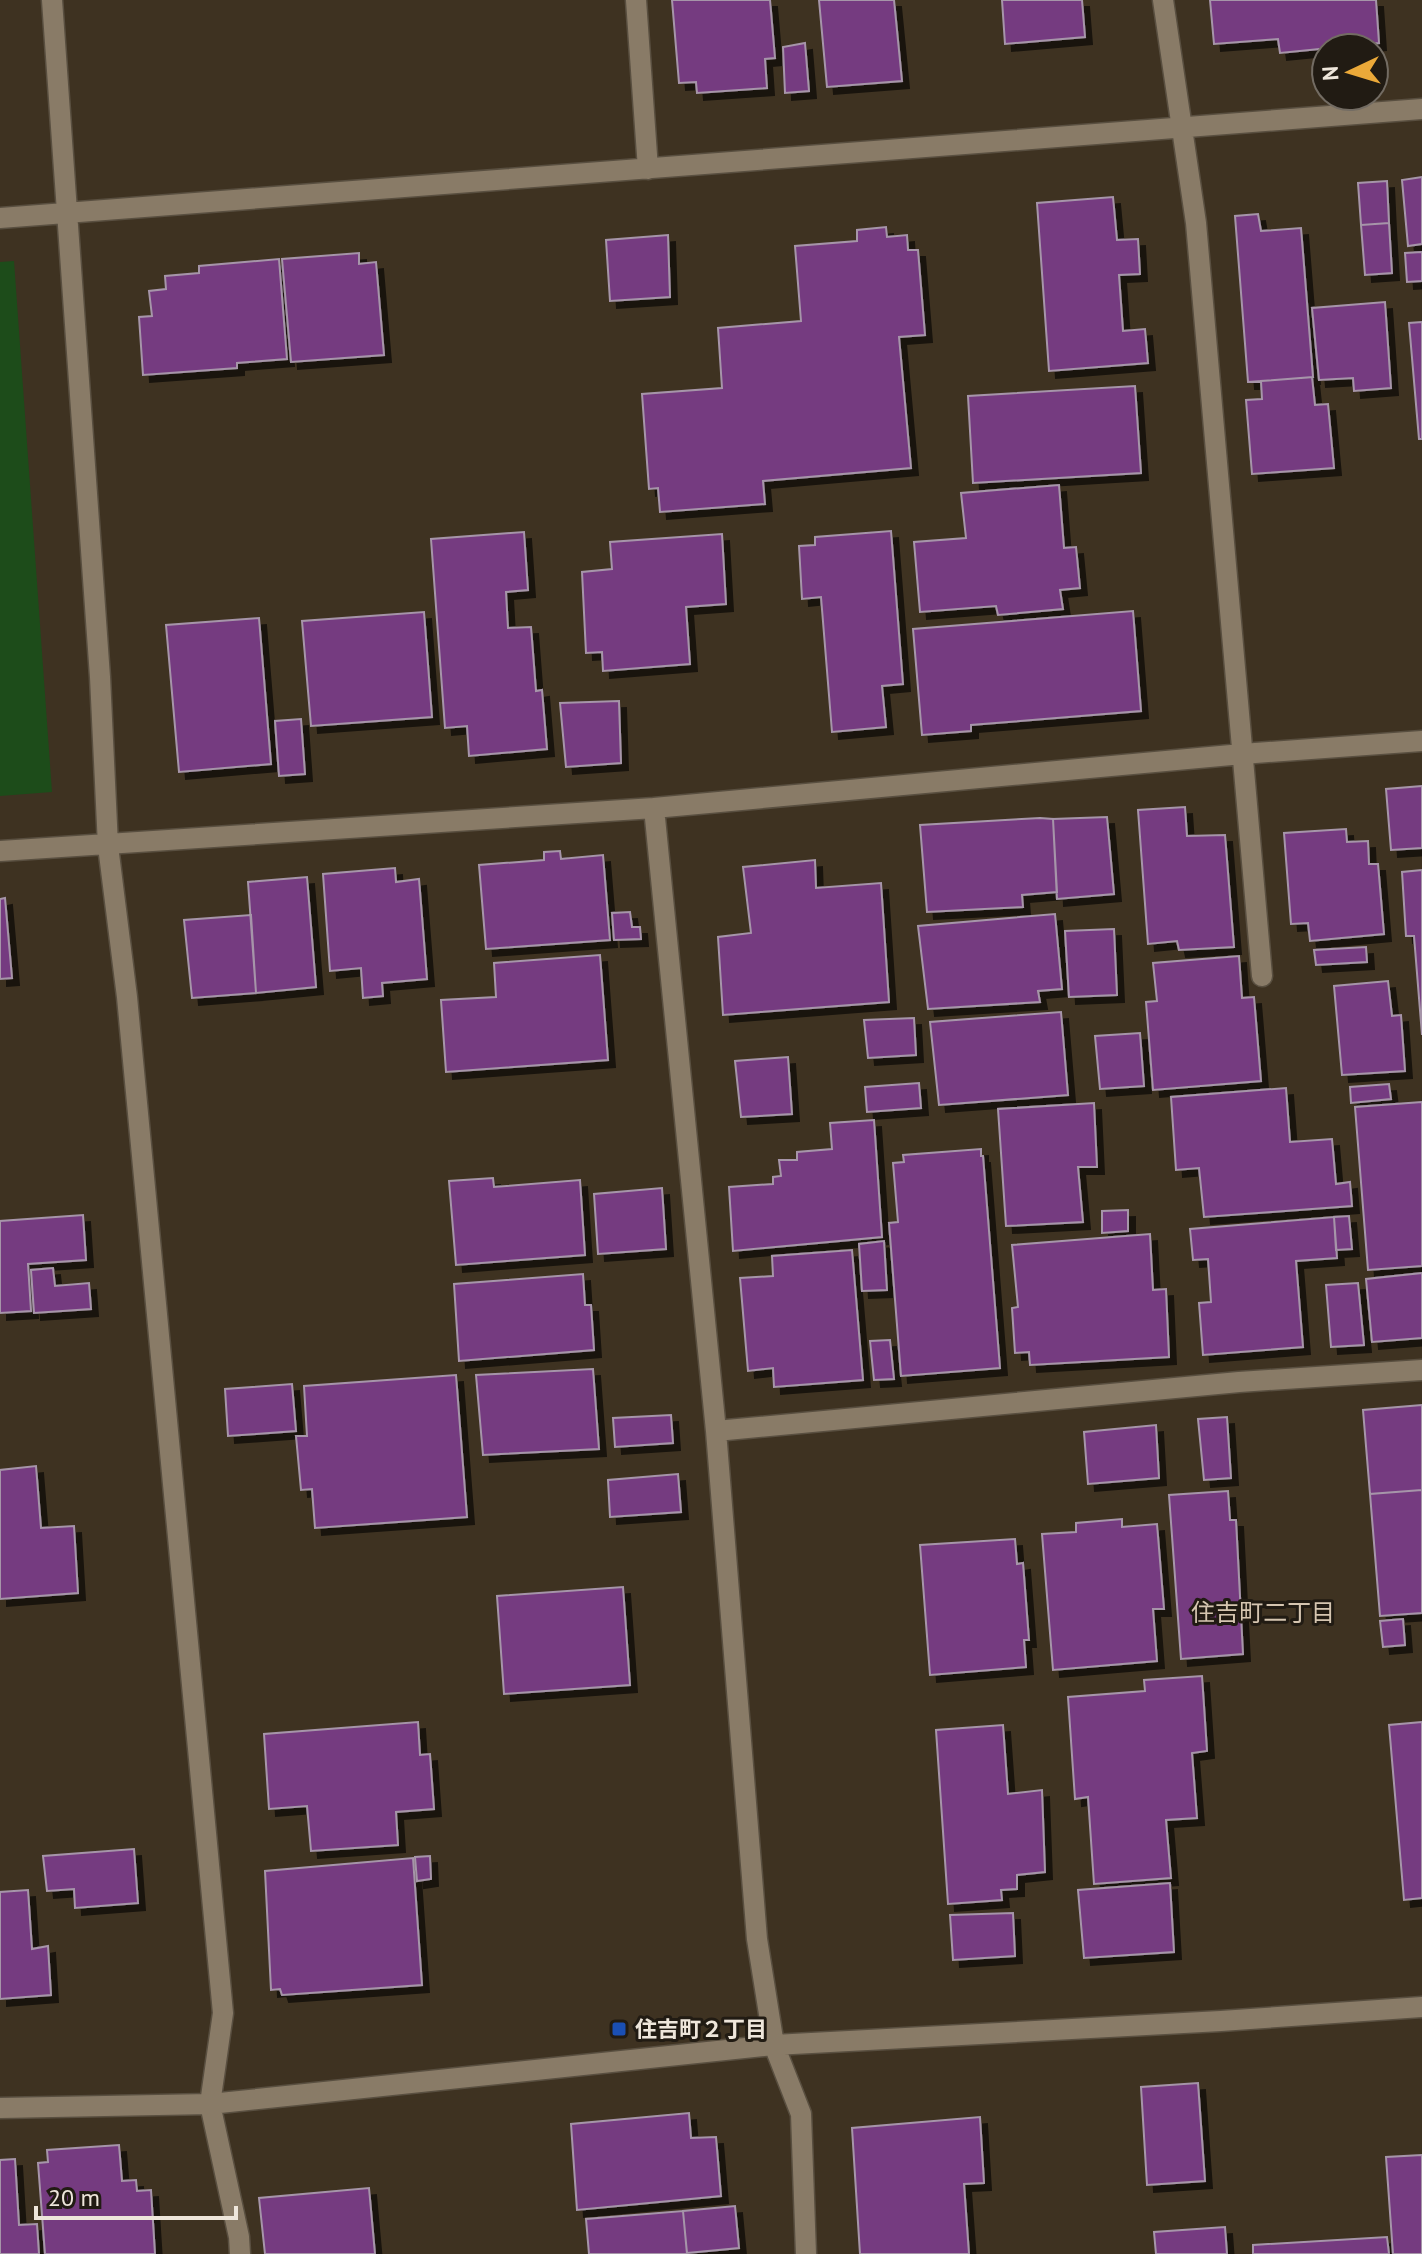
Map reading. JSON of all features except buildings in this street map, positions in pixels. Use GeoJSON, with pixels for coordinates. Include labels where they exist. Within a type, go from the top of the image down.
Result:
{"type":"FeatureCollection","features":[{"type":"Feature","properties":{"kind":"street"},"geometry":{"type":"LineString","coordinates":[[52,0],[100,677],[108,846],[128,1013],[223,2013],[210,2104],[240,2254]]}},
{"type":"Feature","properties":{"kind":"street"},"geometry":{"type":"LineString","coordinates":[[636,0],[648,169]]}},
{"type":"Feature","properties":{"kind":"street"},"geometry":{"type":"LineString","coordinates":[[1163,0],[1196,223],[1262,976]]}},
{"type":"Feature","properties":{"kind":"street"},"geometry":{"type":"LineString","coordinates":[[0,218],[1422,109]]}},
{"type":"Feature","properties":{"kind":"street"},"geometry":{"type":"LineString","coordinates":[[0,851],[654,808],[1242,754],[1422,741]]}},
{"type":"Feature","properties":{"kind":"street"},"geometry":{"type":"LineString","coordinates":[[654,808],[716,1431],[757,1939],[774,2045],[801,2114],[806,2254]]}},
{"type":"Feature","properties":{"kind":"street"},"geometry":{"type":"LineString","coordinates":[[716,1431],[1239,1382],[1422,1370]]}},
{"type":"Feature","properties":{"kind":"street"},"geometry":{"type":"LineString","coordinates":[[0,2108],[210,2104],[774,2045],[1422,2007]]}},
{"type":"Feature","properties":{"kind":"green space"},"geometry":{"type":"Polygon","coordinates":[[[14,261],[52,792],[0,796],[0,262],[14,261]]]}},
{"type":"Feature","properties":{"kind":"place","name":"住吉町２丁目"},"geometry":{"type":"Point","coordinates":[619,2029]}},
{"type":"Feature","properties":{"kind":"district","name":"住吉町二丁目"},"geometry":{"type":"Point","coordinates":[1263,1612]}}]}
